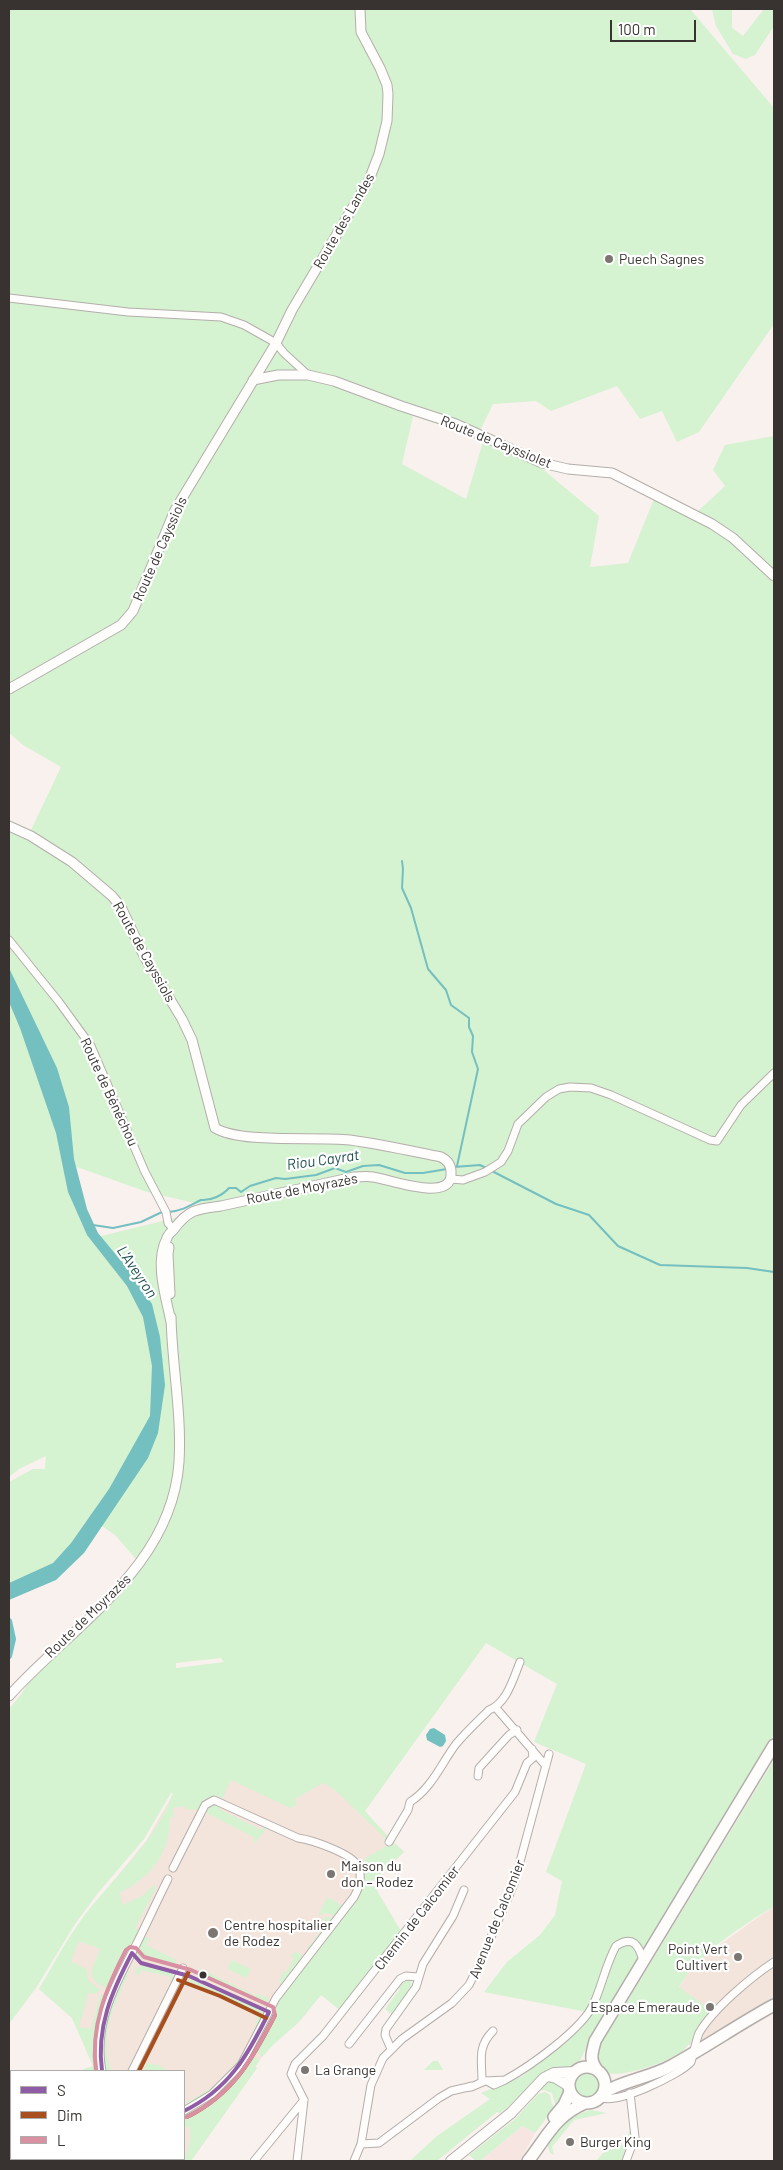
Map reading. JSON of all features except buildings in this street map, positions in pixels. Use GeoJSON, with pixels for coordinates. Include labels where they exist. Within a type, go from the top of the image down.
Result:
{"type":"FeatureCollection","features":[{"type":"Feature","properties":{"kind":"main road"},"geometry":{"type":"LineString","coordinates":[[602,2095],[605,2084],[590,2056],[595,2041],[774,1745]]}},
{"type":"Feature","properties":{"kind":"main road"},"geometry":{"type":"LineString","coordinates":[[547,2076],[556,2078],[569,2089],[576,2100],[585,2103],[595,2102],[613,2087],[652,2076],[774,2005]]}},
{"type":"Feature","properties":{"kind":"main road"},"geometry":{"type":"LineString","coordinates":[[527,2161],[539,2136],[564,2105],[570,2078],[595,2041]]}},
{"type":"Feature","properties":{"kind":"main road"},"geometry":{"type":"LineString","coordinates":[[451,2161],[511,2112],[547,2076],[589,2067],[600,2073],[621,2078],[692,2054]]}},
{"type":"Feature","properties":{"kind":"main road"},"geometry":{"type":"LineString","coordinates":[[527,2161],[560,2119],[585,2103]]}},
{"type":"Feature","properties":{"kind":"street","name":"Route des Landes"},"geometry":{"type":"LineString","coordinates":[[265,361],[292,310],[359,201],[379,154],[387,121],[387,85],[363,37],[360,9]]}},
{"type":"Feature","properties":{"kind":"street"},"geometry":{"type":"LineString","coordinates":[[9,298],[128,312],[221,317],[244,325],[276,343],[308,375]]}},
{"type":"Feature","properties":{"kind":"street","name":"Route de Cayssiols"},"geometry":{"type":"LineString","coordinates":[[9,689],[121,625],[133,611],[175,510],[265,361]]}},
{"type":"Feature","properties":{"kind":"street","name":"Route de Cayssiolet"},"geometry":{"type":"LineString","coordinates":[[254,380],[278,375],[308,375],[354,387],[477,433],[542,463],[568,469],[612,473],[712,524],[733,538],[774,576]]}},
{"type":"Feature","properties":{"kind":"street","name":"Route de Cayssiols"},"geometry":{"type":"LineString","coordinates":[[9,826],[31,836],[72,862],[122,907],[145,958],[182,1019],[192,1040],[215,1128],[238,1136],[348,1140],[441,1157],[448,1164],[451,1177]]}},
{"type":"Feature","properties":{"kind":"street","name":"Route de Bénéchou"},"geometry":{"type":"LineString","coordinates":[[9,940],[59,1002],[91,1046],[145,1172],[166,1212],[168,1223],[174,1230]]}},
{"type":"Feature","properties":{"kind":"street"},"geometry":{"type":"LineString","coordinates":[[451,1177],[463,1180],[488,1170],[501,1162],[508,1151],[518,1124],[546,1097],[559,1089],[570,1087],[591,1088],[611,1095],[710,1140],[717,1141],[741,1105],[774,1073]]}},
{"type":"Feature","properties":{"kind":"street","name":"Route de Moyrazès"},"geometry":{"type":"LineString","coordinates":[[9,1696],[40,1662],[125,1582],[146,1556],[163,1524],[174,1493],[179,1463],[179,1435],[168,1254],[174,1230],[185,1222],[221,1206],[354,1177],[372,1176],[436,1189],[445,1186],[451,1177]]}},
{"type":"Feature","properties":{"kind":"street"},"geometry":{"type":"LineString","coordinates":[[389,1842],[408,1810],[410,1802],[420,1795],[437,1775],[456,1744],[489,1710],[496,1708],[503,1700],[520,1662]]}},
{"type":"Feature","properties":{"kind":"street"},"geometry":{"type":"LineString","coordinates":[[496,1708],[517,1730],[546,1766]]}},
{"type":"Feature","properties":{"kind":"street"},"geometry":{"type":"LineString","coordinates":[[478,1776],[479,1768],[509,1735],[517,1730]]}},
{"type":"Feature","properties":{"kind":"street","name":"Chemin de Calcomier"},"geometry":{"type":"LineString","coordinates":[[304,2100],[292,2080],[291,2074],[295,2064],[328,2029],[515,1792],[527,1763],[533,1758],[532,1749]]}},
{"type":"Feature","properties":{"kind":"street","name":"Avenue de Calcomier"},"geometry":{"type":"LineString","coordinates":[[354,2161],[361,2144],[371,2085],[376,2072],[391,2049],[452,2003],[473,1979],[514,1884],[549,1754]]}},
{"type":"Feature","properties":{"kind":"street"},"geometry":{"type":"LineString","coordinates":[[173,1868],[205,1805],[214,1800],[298,1838],[311,1840],[335,1851],[355,1862],[360,1873],[358,1889],[354,1897],[276,1998],[241,2065],[212,2094],[185,2110]]}},
{"type":"Feature","properties":{"kind":"street"},"geometry":{"type":"LineString","coordinates":[[102,2070],[100,2042],[106,2008],[168,1880]]}},
{"type":"Feature","properties":{"kind":"street"},"geometry":{"type":"LineString","coordinates":[[391,2049],[385,2035],[386,2029],[416,1987],[422,1964],[453,1916],[464,1890]]}},
{"type":"Feature","properties":{"kind":"street"},"geometry":{"type":"LineString","coordinates":[[361,2144],[379,2143],[451,2091],[485,2081],[494,2085],[519,2072],[577,2026],[594,2004],[616,1946],[626,1941],[635,1943],[639,1947],[643,1961]]}},
{"type":"Feature","properties":{"kind":"street"},"geometry":{"type":"LineString","coordinates":[[602,2095],[604,2100],[612,2099],[652,2086],[690,2063],[700,2033],[713,2014],[774,1962]]}},
{"type":"Feature","properties":{"kind":"street"},"geometry":{"type":"LineString","coordinates":[[132,2070],[182,1968]]}},
{"type":"Feature","properties":{"kind":"street"},"geometry":{"type":"LineString","coordinates":[[349,2044],[400,1979],[406,1976],[418,1977]]}},
{"type":"Feature","properties":{"kind":"street"},"geometry":{"type":"LineString","coordinates":[[485,2081],[482,2047],[493,2031]]}},
{"type":"Feature","properties":{"kind":"street"},"geometry":{"type":"LineString","coordinates":[[626,2161],[635,2137],[630,2093]]}},
{"type":"Feature","properties":{"kind":"street"},"geometry":{"type":"LineString","coordinates":[[254,2161],[304,2100]]}},
{"type":"Feature","properties":{"kind":"street"},"geometry":{"type":"LineString","coordinates":[[297,2161],[304,2100]]}},
{"type":"Feature","properties":{"kind":"shaded area","name":"Centre hospitalier de Rodez"},"geometry":{"type":"Polygon","coordinates":[[[274,1719],[404,1852],[372,1882],[380,1897],[306,2014],[270,2047],[255,2066],[257,2068],[191,2161],[140,2161],[138,2160],[185,2160],[185,2070],[83,2070],[93,2066],[72,2018],[39,1989],[78,1925],[146,1841],[173,1794],[274,1719]]]}},
{"type":"Feature","properties":{"kind":"shaded area"},"geometry":{"type":"Polygon","coordinates":[[[774,1906],[774,2000],[705,2041],[688,2045],[711,2010],[679,1988],[687,1974],[700,1959],[774,1906]]]}},
{"type":"Feature","properties":{"kind":"shaded area"},"geometry":{"type":"Polygon","coordinates":[[[522,2126],[535,2133],[520,2161],[480,2161],[522,2126]]]}},
{"type":"Feature","properties":{"kind":"green space"},"geometry":{"type":"Polygon","coordinates":[[[9,9],[690,9],[774,108],[774,324],[699,432],[677,442],[662,411],[640,419],[617,386],[551,411],[536,401],[493,404],[477,437],[413,416],[402,464],[466,499],[483,442],[540,467],[599,516],[590,567],[628,563],[656,494],[696,513],[725,486],[713,470],[725,445],[774,436],[774,1734],[639,1957],[639,1961],[587,2046],[579,2063],[572,2068],[552,2068],[544,2072],[507,2108],[500,2113],[497,2112],[437,2161],[410,2161],[437,2136],[490,2099],[481,2093],[521,2077],[580,2030],[592,2013],[484,1992],[507,1962],[540,1935],[555,1915],[562,1881],[546,1872],[586,1764],[534,1742],[557,1684],[486,1643],[365,1811],[389,1838],[387,1840],[335,1790],[323,1783],[295,1799],[297,1805],[290,1808],[231,1780],[222,1799],[214,1797],[208,1799],[199,1810],[186,1809],[185,1806],[173,1808],[174,1817],[170,1817],[167,1842],[156,1863],[140,1880],[119,1893],[123,1905],[144,1895],[154,1885],[156,1888],[135,1928],[139,1931],[113,1985],[106,1988],[94,1980],[92,1976],[93,1967],[100,1949],[79,1941],[71,1961],[87,1969],[88,1980],[100,1990],[95,1994],[88,1993],[79,2027],[91,2029],[100,1996],[105,1993],[107,1995],[97,2036],[100,2070],[82,2070],[93,2066],[72,2018],[39,1989],[79,1923],[156,1828],[166,1811],[173,1793],[171,1793],[144,1839],[98,1893],[75,1924],[36,1988],[9,2024],[9,1709],[31,1678],[87,1627],[143,1567],[115,1535],[89,1517],[71,1543],[53,1563],[9,1583],[9,1482],[33,1469],[45,1469],[46,1456],[19,1469],[9,1477],[9,823],[30,832],[61,767],[23,745],[9,733],[9,694],[17,690],[9,683],[9,9]],[[77,1167],[68,1192],[87,1235],[101,1236],[216,1208],[147,1192],[77,1167]],[[221,1658],[176,1663],[176,1668],[224,1662],[221,1658]]]}},
{"type":"Feature","properties":{"kind":"green space"},"geometry":{"type":"Polygon","coordinates":[[[712,9],[732,9],[732,28],[743,36],[764,9],[774,9],[774,26],[755,55],[746,59],[733,54],[716,26],[712,9]]]}},
{"type":"Feature","properties":{"kind":"green space"},"geometry":{"type":"Polygon","coordinates":[[[774,1760],[774,1906],[709,1951],[679,1987],[711,2010],[685,2049],[669,2059],[630,2072],[618,2074],[601,2070],[594,2051],[617,2018],[774,1760]]]}},
{"type":"Feature","properties":{"kind":"green space"},"geometry":{"type":"Polygon","coordinates":[[[214,1805],[220,1806],[219,1809],[261,1830],[265,1826],[265,1830],[255,1843],[253,1842],[255,1838],[205,1812],[207,1808],[214,1805]]]}},
{"type":"Feature","properties":{"kind":"green space"},"geometry":{"type":"Polygon","coordinates":[[[393,1842],[404,1852],[372,1882],[402,1933],[341,2011],[321,1995],[298,2023],[262,2057],[257,2052],[256,2046],[280,1997],[355,1901],[362,1887],[366,1858],[393,1842]]]}},
{"type":"Feature","properties":{"kind":"green space"},"geometry":{"type":"Polygon","coordinates":[[[327,1897],[343,1906],[337,1916],[325,1913],[318,1916],[327,1897]]]}},
{"type":"Feature","properties":{"kind":"green space"},"geometry":{"type":"Polygon","coordinates":[[[330,1917],[332,1920],[310,1950],[308,1949],[309,1944],[312,1944],[316,1936],[318,1937],[325,1921],[322,1919],[330,1917]]]}},
{"type":"Feature","properties":{"kind":"green space"},"geometry":{"type":"Polygon","coordinates":[[[144,1937],[150,1938],[146,1945],[176,1960],[175,1964],[144,1956],[142,1960],[136,1951],[144,1937]]]}},
{"type":"Feature","properties":{"kind":"green space"},"geometry":{"type":"Polygon","coordinates":[[[296,1952],[301,1954],[303,1958],[282,1985],[279,1982],[283,1971],[286,1973],[294,1958],[290,1956],[296,1952]]]}},
{"type":"Feature","properties":{"kind":"green space"},"geometry":{"type":"Polygon","coordinates":[[[231,1960],[251,1969],[246,1978],[228,1969],[231,1960]]]}},
{"type":"Feature","properties":{"kind":"green space"},"geometry":{"type":"Polygon","coordinates":[[[143,1965],[173,1973],[174,1979],[170,1982],[171,1977],[141,1970],[139,1975],[135,1974],[136,1968],[143,1965]]]}},
{"type":"Feature","properties":{"kind":"green space"},"geometry":{"type":"Polygon","coordinates":[[[201,1969],[256,1996],[258,1994],[268,1998],[268,2005],[264,2005],[197,1971],[201,1969]]]}},
{"type":"Feature","properties":{"kind":"green space"},"geometry":{"type":"Polygon","coordinates":[[[130,1971],[110,2020],[106,2045],[111,2070],[105,2070],[103,2041],[106,2022],[124,1975],[130,1971]]]}},
{"type":"Feature","properties":{"kind":"green space"},"geometry":{"type":"Polygon","coordinates":[[[189,1979],[252,2006],[262,2012],[264,2017],[243,2056],[230,2074],[214,2090],[187,2106],[188,2101],[210,2089],[237,2061],[245,2050],[256,2026],[258,2016],[226,1997],[188,1982],[189,1979]]]}},
{"type":"Feature","properties":{"kind":"green space"},"geometry":{"type":"Polygon","coordinates":[[[405,1979],[410,1979],[412,1986],[392,2015],[385,2009],[400,1989],[397,1987],[405,1979]]]}},
{"type":"Feature","properties":{"kind":"green space"},"geometry":{"type":"Polygon","coordinates":[[[252,2055],[260,2060],[255,2067],[257,2068],[191,2161],[184,2161],[189,2145],[190,2132],[190,2127],[185,2127],[185,2114],[218,2095],[235,2078],[252,2055]]]}},
{"type":"Feature","properties":{"kind":"green space"},"geometry":{"type":"Polygon","coordinates":[[[433,2061],[438,2061],[443,2070],[424,2070],[433,2061]]]}},
{"type":"Feature","properties":{"kind":"green space"},"geometry":{"type":"Polygon","coordinates":[[[147,2063],[158,2065],[167,2070],[144,2070],[147,2063]]]}},
{"type":"Feature","properties":{"kind":"green space"},"geometry":{"type":"Polygon","coordinates":[[[587,2071],[598,2075],[602,2086],[598,2097],[587,2101],[576,2097],[572,2086],[576,2075],[587,2071]]]}},
{"type":"Feature","properties":{"kind":"green space"},"geometry":{"type":"Polygon","coordinates":[[[553,2080],[565,2088],[559,2106],[555,2104],[552,2093],[544,2090],[536,2091],[545,2082],[553,2080]]]}},
{"type":"Feature","properties":{"kind":"green space"},"geometry":{"type":"Polygon","coordinates":[[[545,2092],[550,2095],[552,2104],[555,2107],[535,2133],[522,2126],[480,2161],[476,2161],[469,2155],[514,2120],[538,2094],[545,2092]]]}},
{"type":"Feature","properties":{"kind":"green space"},"geometry":{"type":"Polygon","coordinates":[[[10,2108],[10,2160],[21,2160],[9,2161],[10,2108]]]}},
{"type":"Feature","properties":{"kind":"green space"},"geometry":{"type":"Polygon","coordinates":[[[591,2110],[607,2113],[574,2120],[552,2147],[554,2155],[551,2153],[548,2143],[561,2126],[571,2118],[591,2110]]]}},
{"type":"Feature","properties":{"kind":"green space"},"geometry":{"type":"Polygon","coordinates":[[[634,2130],[625,2161],[596,2161],[603,2153],[625,2143],[629,2132],[634,2130]]]}},
{"type":"Feature","properties":{"kind":"water"},"geometry":{"type":"Polygon","coordinates":[[[9,968],[57,1068],[69,1107],[74,1159],[87,1209],[98,1233],[132,1274],[152,1304],[160,1337],[165,1385],[158,1433],[148,1458],[84,1553],[56,1580],[9,1600],[9,1583],[53,1563],[71,1543],[109,1489],[150,1416],[152,1366],[143,1317],[127,1286],[87,1235],[68,1192],[56,1133],[20,1028],[9,1002],[9,968]]]}},
{"type":"Feature","properties":{"kind":"water"},"geometry":{"type":"Polygon","coordinates":[[[434,1728],[445,1735],[446,1741],[443,1746],[440,1747],[427,1740],[426,1735],[430,1729],[434,1728]]]}},
{"type":"Feature","properties":{"kind":"waterway"},"geometry":{"type":"LineString","coordinates":[[402,861],[402,888],[411,908],[428,969],[446,990],[451,1005],[469,1018],[469,1027],[473,1036],[472,1052],[478,1069],[457,1166]]}},
{"type":"Feature","properties":{"kind":"waterway","name":"Riou Cayrat"},"geometry":{"type":"LineString","coordinates":[[169,1212],[183,1209],[201,1200],[217,1197],[229,1188],[236,1188],[241,1192],[250,1186],[276,1178],[285,1179],[316,1175],[335,1168],[346,1172],[363,1166],[379,1165],[405,1173],[423,1173],[447,1169]]}},
{"type":"Feature","properties":{"kind":"waterway"},"geometry":{"type":"LineString","coordinates":[[454,1167],[480,1165],[486,1168]]}},
{"type":"Feature","properties":{"kind":"waterway"},"geometry":{"type":"LineString","coordinates":[[490,1170],[556,1204],[589,1215],[618,1246],[660,1265],[747,1268],[774,1272]]}},
{"type":"Feature","properties":{"kind":"waterway"},"geometry":{"type":"LineString","coordinates":[[93,1225],[113,1228],[141,1222],[162,1212]]}},
{"type":"Feature","properties":{"kind":"waterway"},"geometry":{"type":"LineString","coordinates":[[9,1621],[13,1639],[9,1656]]}},
{"type":"Feature","properties":{"kind":"transit line","name":"L"},"geometry":{"type":"LineString","coordinates":[[96,2070],[95,2039],[101,2008],[126,1950],[130,1947],[136,1948],[144,1957],[191,1970],[273,2007],[275,2015],[258,2047],[240,2074],[217,2098],[187,2117]]}},
{"type":"Feature","properties":{"kind":"transit line","name":"S"},"geometry":{"type":"LineString","coordinates":[[102,2070],[101,2039],[107,2010],[118,1981],[132,1953],[141,1963],[189,1976],[269,2012]]}},
{"type":"Feature","properties":{"kind":"transit line","name":"Dim"},"geometry":{"type":"LineString","coordinates":[[140,2070],[189,1971]]}},
{"type":"Feature","properties":{"kind":"transit line","name":"Dim"},"geometry":{"type":"LineString","coordinates":[[178,1980],[220,1996],[266,2018]]}},
{"type":"Feature","properties":{"kind":"transit line","name":"S"},"geometry":{"type":"LineString","coordinates":[[185,2110],[213,2092],[236,2069],[253,2043],[269,2012]]}},
{"type":"Feature","properties":{"kind":"transit line","name":"Dim"},"geometry":{"type":"LineString","coordinates":[[187,2117],[217,2098],[240,2074],[258,2047],[275,2015]]}},
{"type":"Feature","properties":{"kind":"place","name":"Puech Sagnes"},"geometry":{"type":"Point","coordinates":[609,259]}},
{"type":"Feature","properties":{"kind":"place","name":"Maison du don – Rodez"},"geometry":{"type":"Point","coordinates":[331,1874]}},
{"type":"Feature","properties":{"kind":"place","name":"Centre hospitalier de Rodez"},"geometry":{"type":"Point","coordinates":[213,1933]}},
{"type":"Feature","properties":{"kind":"place","name":"Point Vert Cultivert"},"geometry":{"type":"Point","coordinates":[738,1957]}},
{"type":"Feature","properties":{"kind":"place","name":"Espace Emeraude"},"geometry":{"type":"Point","coordinates":[710,2007]}},
{"type":"Feature","properties":{"kind":"place","name":"La Grange"},"geometry":{"type":"Point","coordinates":[305,2070]}},
{"type":"Feature","properties":{"kind":"place","name":"Burger King"},"geometry":{"type":"Point","coordinates":[570,2142]}},
{"type":"Feature","properties":{"kind":"water label","name":"L'Aveyron"},"geometry":{"type":"Point","coordinates":[137,1272]}}]}
